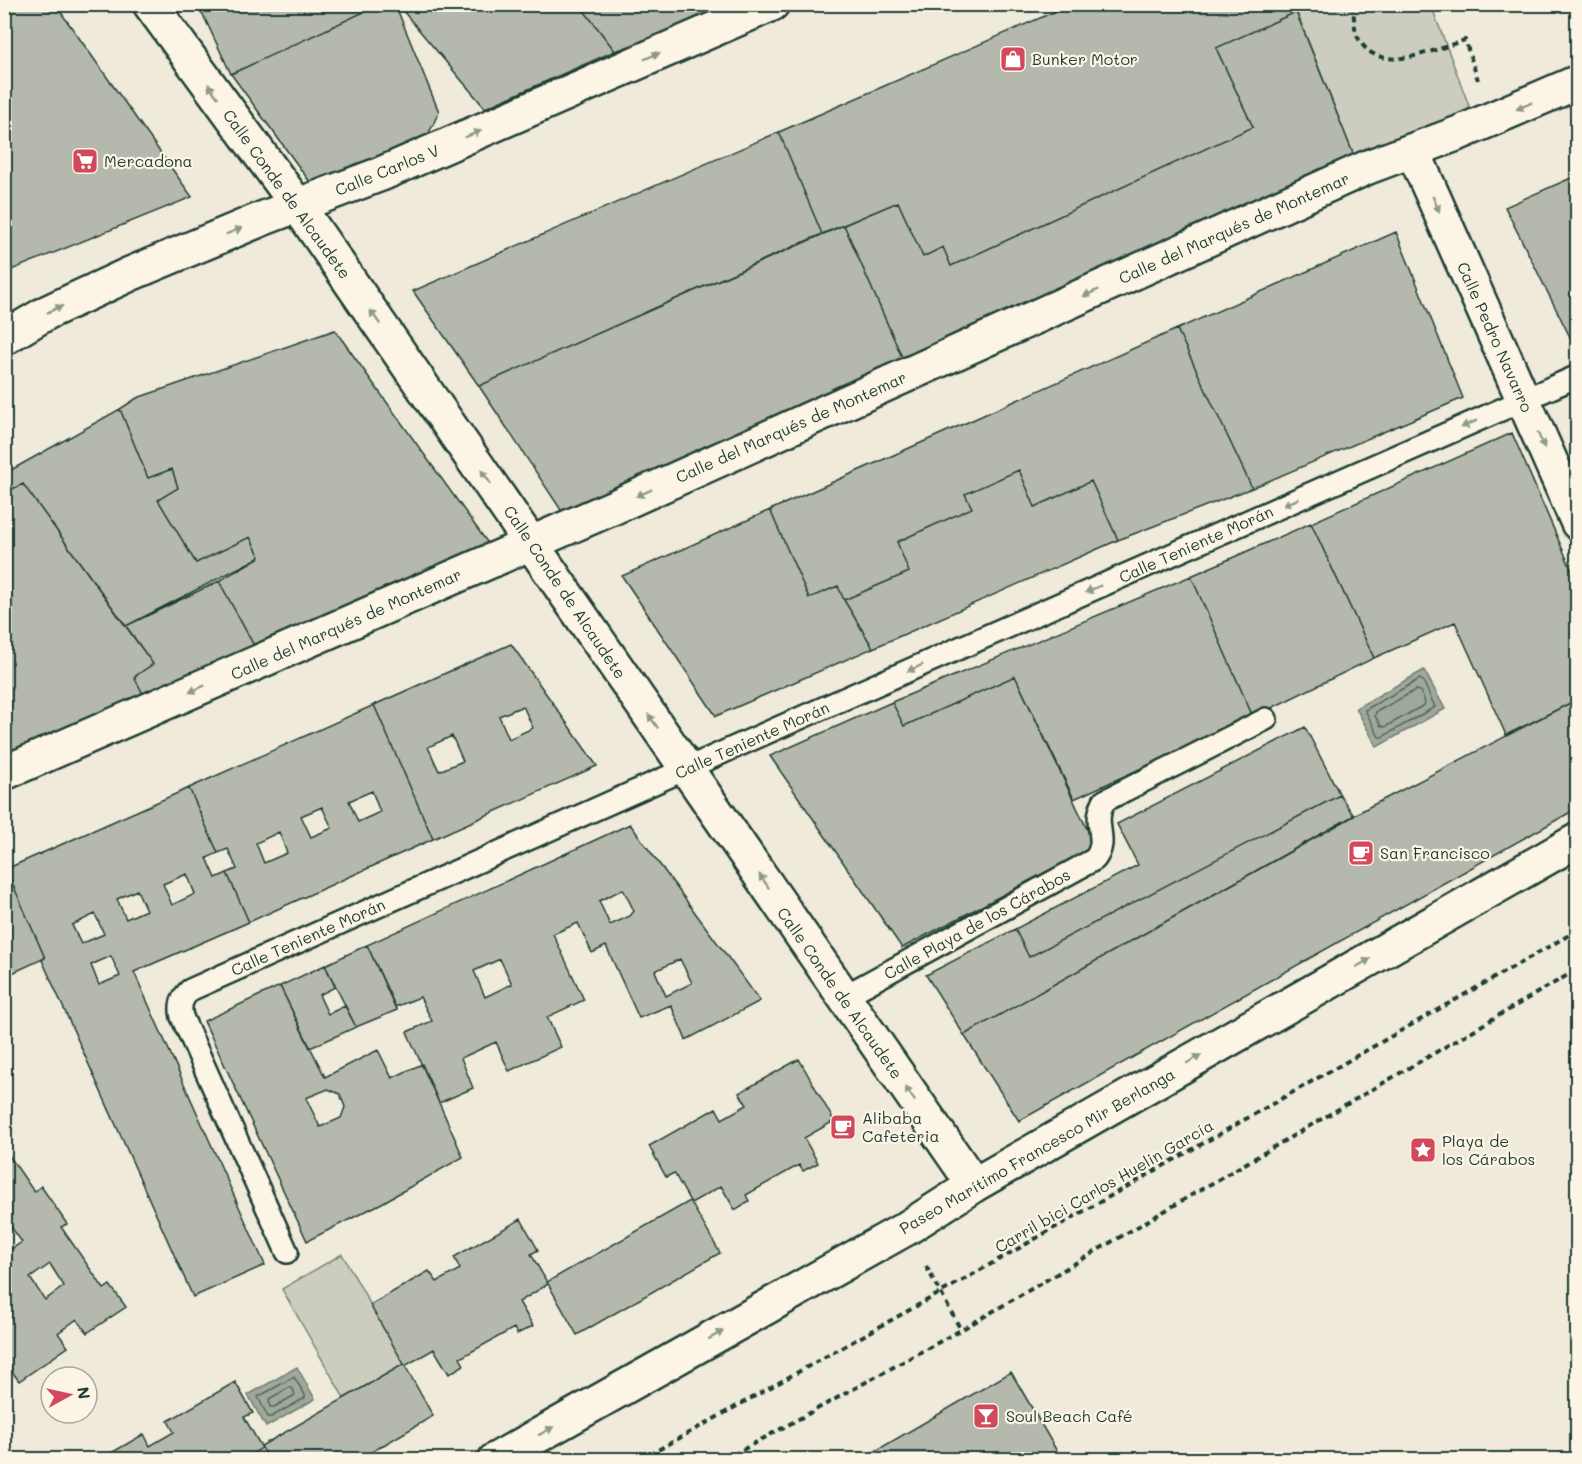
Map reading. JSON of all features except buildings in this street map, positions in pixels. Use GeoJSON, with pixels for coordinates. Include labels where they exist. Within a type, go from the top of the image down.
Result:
{"type":"FeatureCollection","features":[{"type":"Feature","properties":{"kind":"street","name":"Calle Conde de Alcaudete"},"geometry":{"type":"LineString","coordinates":[[150,4],[298,206],[974,1185]]}},
{"type":"Feature","properties":{"kind":"street","name":"Calle Carlos V"},"geometry":{"type":"LineString","coordinates":[[4,338],[48,312],[130,274],[381,174],[772,4]]}},
{"type":"Feature","properties":{"kind":"street","name":"Calle del Marqués de Montemar"},"geometry":{"type":"LineString","coordinates":[[4,773],[531,543],[1368,167],[1492,120],[1578,82]]}},
{"type":"Feature","properties":{"kind":"street","name":"Calle Pedro Navarro"},"geometry":{"type":"LineString","coordinates":[[1413,151],[1578,523]]}},
{"type":"Feature","properties":{"kind":"street","name":"Paseo Marítimo Francesco Mir Berlanga"},"geometry":{"type":"LineString","coordinates":[[495,1460],[907,1228],[974,1185],[1578,840]]}},
{"type":"Feature","properties":{"kind":"lane","name":"Calle Teniente Morán"},"geometry":{"type":"LineString","coordinates":[[287,1252],[182,1017],[180,1009],[182,1001],[190,990],[1578,376]]}},
{"type":"Feature","properties":{"kind":"lane","name":"Calle Playa de los Cárabos"},"geometry":{"type":"LineString","coordinates":[[843,997],[1095,859],[1101,850],[1098,816],[1104,801],[1266,719]]}},
{"type":"Feature","properties":{"kind":"path"},"geometry":{"type":"LineString","coordinates":[[1352,4],[1355,29],[1360,42],[1372,54],[1388,60],[1404,58],[1465,40],[1492,120]]}},
{"type":"Feature","properties":{"kind":"path","name":"Carril bici Carlos Huelin García"},"geometry":{"type":"LineString","coordinates":[[640,1460],[940,1293],[1578,930]]}},
{"type":"Feature","properties":{"kind":"path"},"geometry":{"type":"LineString","coordinates":[[724,1460],[961,1330],[1578,969]]}},
{"type":"Feature","properties":{"kind":"path"},"geometry":{"type":"LineString","coordinates":[[907,1228],[961,1330]]}},
{"type":"Feature","properties":{"kind":"shaded area"},"geometry":{"type":"Polygon","coordinates":[[[1294,5],[1431,5],[1474,119],[1354,156],[1294,5]]]}},
{"type":"Feature","properties":{"kind":"shaded area"},"geometry":{"type":"Polygon","coordinates":[[[342,1254],[404,1364],[344,1398],[282,1289],[342,1254]]]}},
{"type":"Feature","properties":{"kind":"water"},"geometry":{"type":"Polygon","coordinates":[[[1424,670],[1445,709],[1377,747],[1356,708],[1424,670]]]}},
{"type":"Feature","properties":{"kind":"water"},"geometry":{"type":"Polygon","coordinates":[[[297,1367],[315,1399],[266,1427],[248,1395],[297,1367]]]}},
{"type":"Feature","properties":{"kind":"place","name":"Bunker Motor"},"geometry":{"type":"Point","coordinates":[1013,59]}},
{"type":"Feature","properties":{"kind":"place","name":"Mercadona"},"geometry":{"type":"Point","coordinates":[85,161]}},
{"type":"Feature","properties":{"kind":"place","name":"San Francisco"},"geometry":{"type":"Point","coordinates":[1361,853]}},
{"type":"Feature","properties":{"kind":"place","name":"Alibaba Cafeteria"},"geometry":{"type":"Point","coordinates":[843,1127]}},
{"type":"Feature","properties":{"kind":"place","name":"Playa de los Cárabos"},"geometry":{"type":"Point","coordinates":[1423,1150]}},
{"type":"Feature","properties":{"kind":"place","name":"Soul Beach Café"},"geometry":{"type":"Point","coordinates":[986,1416]}}]}
